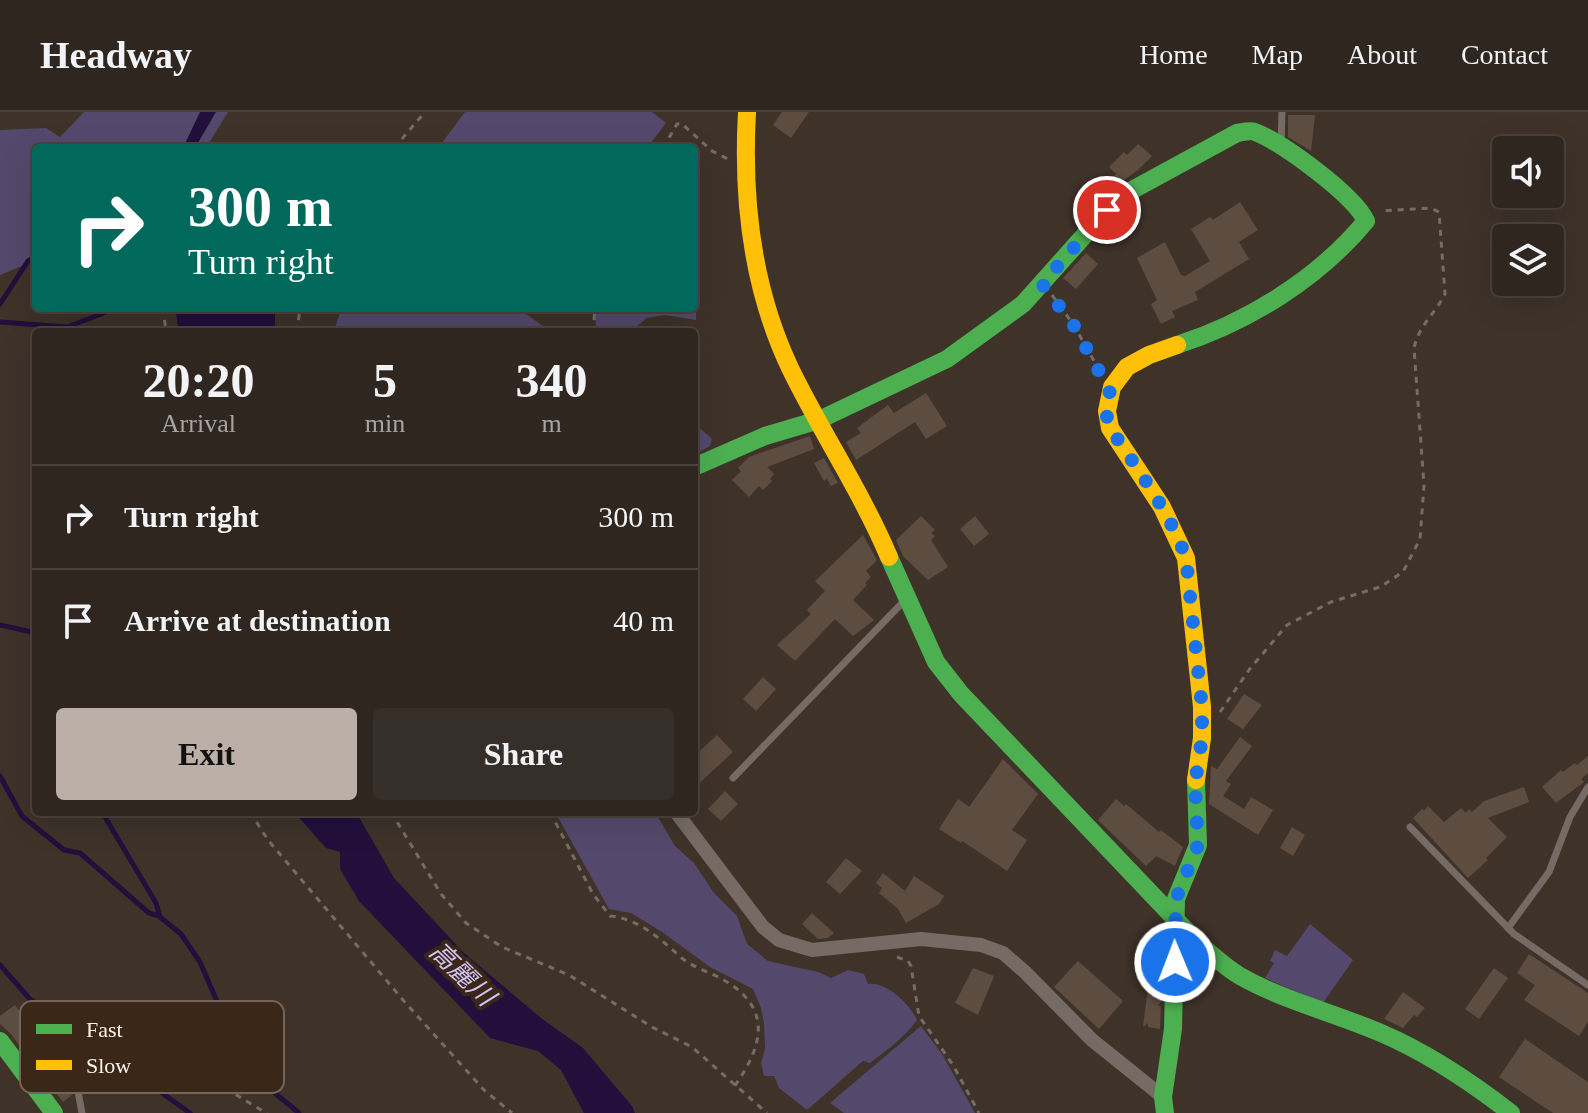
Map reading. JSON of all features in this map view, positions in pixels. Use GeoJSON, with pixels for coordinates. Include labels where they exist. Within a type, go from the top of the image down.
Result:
{"type":"FeatureCollection","features":[{"type":"Feature","properties":{"kind":"street"},"geometry":{"type":"LineString","coordinates":[[747,112],[744,163],[748,225],[768,314],[790,368],[871,515],[936,662],[961,694],[1201,946],[1237,974],[1286,998],[1383,1033],[1476,1086],[1511,1113]]}},
{"type":"Feature","properties":{"kind":"street"},"geometry":{"type":"LineString","coordinates":[[698,465],[765,436],[819,420],[947,359],[1023,304],[1107,210],[1145,181],[1237,133],[1253,131],[1351,197],[1365,212],[1366,221],[1344,248],[1268,304],[1249,316],[1152,354],[1128,367],[1110,391],[1106,402],[1110,428],[1160,502],[1186,558],[1202,707],[1202,738],[1195,784],[1198,845],[1176,899],[1173,1029],[1164,1105]]}},
{"type":"Feature","properties":{"kind":"street"},"geometry":{"type":"LineString","coordinates":[[679,816],[763,927],[779,940],[812,950],[921,939],[981,945],[1003,953],[1164,1105]]}},
{"type":"Feature","properties":{"kind":"street"},"geometry":{"type":"LineString","coordinates":[[0,1041],[20,1068]]}},
{"type":"Feature","properties":{"kind":"street"},"geometry":{"type":"LineString","coordinates":[[39,1093],[54,1113]]}},
{"type":"Feature","properties":{"kind":"lane"},"geometry":{"type":"LineString","coordinates":[[1281,149],[1282,112]]}},
{"type":"Feature","properties":{"kind":"lane"},"geometry":{"type":"LineString","coordinates":[[733,778],[906,599]]}},
{"type":"Feature","properties":{"kind":"lane"},"geometry":{"type":"LineString","coordinates":[[1508,928],[1549,872],[1570,817],[1588,787]]}},
{"type":"Feature","properties":{"kind":"lane"},"geometry":{"type":"LineString","coordinates":[[1410,827],[1508,928],[1588,985]]}},
{"type":"Feature","properties":{"kind":"lane"},"geometry":{"type":"LineString","coordinates":[[79,1093],[82,1113]]}},
{"type":"Feature","properties":{"kind":"path"},"geometry":{"type":"LineString","coordinates":[[397,144],[425,112]]}},
{"type":"Feature","properties":{"kind":"path"},"geometry":{"type":"LineString","coordinates":[[665,144],[677,124],[682,124],[712,151],[744,163]]}},
{"type":"Feature","properties":{"kind":"path"},"geometry":{"type":"LineString","coordinates":[[1218,715],[1249,670],[1287,625],[1331,602],[1380,587],[1403,572],[1420,539],[1424,485],[1414,348],[1417,331],[1439,306],[1445,294],[1439,212],[1430,208],[1365,212]]}},
{"type":"Feature","properties":{"kind":"path"},"geometry":{"type":"LineString","coordinates":[[1042,284],[1073,324],[1110,391]]}},
{"type":"Feature","properties":{"kind":"path"},"geometry":{"type":"LineString","coordinates":[[253,816],[268,840],[403,1000],[484,1090],[512,1113]]}},
{"type":"Feature","properties":{"kind":"path"},"geometry":{"type":"LineString","coordinates":[[393,816],[441,894],[466,923],[502,947],[569,975],[652,1027],[692,1047],[767,1113]]}},
{"type":"Feature","properties":{"kind":"path"},"geometry":{"type":"LineString","coordinates":[[552,816],[593,894],[610,916],[630,920],[642,927],[660,938],[684,960],[725,981],[751,1002],[759,1024],[757,1040],[750,1065],[734,1087]]}},
{"type":"Feature","properties":{"kind":"path"},"geometry":{"type":"LineString","coordinates":[[868,944],[908,961],[919,1016],[953,1065],[979,1113]]}},
{"type":"Feature","properties":{"kind":"path"},"geometry":{"type":"LineString","coordinates":[[232,1093],[267,1113]]}},
{"type":"Feature","properties":{"kind":"shaded area"},"geometry":{"type":"Polygon","coordinates":[[[84,112],[228,112],[208,144],[32,144],[32,262],[0,275],[0,130],[46,128],[60,137],[84,112]]]}},
{"type":"Feature","properties":{"kind":"shaded area"},"geometry":{"type":"Polygon","coordinates":[[[465,112],[652,112],[666,123],[650,144],[441,144],[465,112]]]}},
{"type":"Feature","properties":{"kind":"shaded area"},"geometry":{"type":"Polygon","coordinates":[[[340,312],[524,312],[546,328],[335,328],[340,312]]]}},
{"type":"Feature","properties":{"kind":"shaded area"},"geometry":{"type":"Polygon","coordinates":[[[594,312],[696,312],[696,320],[665,315],[647,318],[634,328],[596,328],[594,312]]]}},
{"type":"Feature","properties":{"kind":"shaded area"},"geometry":{"type":"Polygon","coordinates":[[[698,427],[712,439],[710,446],[698,453],[698,427]]]}},
{"type":"Feature","properties":{"kind":"shaded area"},"geometry":{"type":"Polygon","coordinates":[[[557,816],[657,816],[675,846],[694,863],[714,893],[737,916],[747,944],[768,961],[818,972],[831,978],[848,970],[864,974],[868,984],[882,986],[897,995],[917,1020],[889,1048],[870,1063],[863,1061],[807,1110],[779,1088],[774,1076],[764,1076],[761,1063],[765,1049],[764,1023],[753,989],[710,967],[631,913],[609,909],[557,816]]]}},
{"type":"Feature","properties":{"kind":"shaded area"},"geometry":{"type":"Polygon","coordinates":[[[1310,924],[1353,960],[1323,1003],[1265,978],[1274,963],[1270,961],[1275,950],[1287,956],[1310,924]]]}},
{"type":"Feature","properties":{"kind":"shaded area"},"geometry":{"type":"Polygon","coordinates":[[[921,1026],[942,1054],[975,1113],[844,1113],[830,1103],[921,1026]]]}},
{"type":"Feature","properties":{"kind":"water"},"geometry":{"type":"Polygon","coordinates":[[[200,112],[216,112],[197,144],[185,144],[200,112]]]}},
{"type":"Feature","properties":{"kind":"water"},"geometry":{"type":"Polygon","coordinates":[[[176,312],[275,312],[275,328],[178,328],[176,312]]]}},
{"type":"Feature","properties":{"kind":"water","name":"高麗川"},"geometry":{"type":"Polygon","coordinates":[[[298,816],[358,816],[394,878],[464,953],[541,1018],[583,1048],[635,1113],[584,1113],[561,1070],[538,1051],[490,1038],[359,901],[340,869],[340,852],[326,848],[298,816]]]}},
{"type":"Feature","properties":{"kind":"building"},"geometry":{"type":"Polygon","coordinates":[[[782,112],[809,112],[791,138],[773,125],[782,112]]]}},
{"type":"Feature","properties":{"kind":"building"},"geometry":{"type":"Polygon","coordinates":[[[1288,115],[1315,115],[1311,151],[1288,137],[1288,115]]]}},
{"type":"Feature","properties":{"kind":"building"},"geometry":{"type":"Polygon","coordinates":[[[1138,144],[1152,156],[1109,191],[1104,185],[1116,174],[1109,167],[1124,152],[1127,155],[1138,144]]]}},
{"type":"Feature","properties":{"kind":"building"},"geometry":{"type":"Polygon","coordinates":[[[1240,202],[1258,230],[1239,242],[1249,259],[1195,292],[1198,300],[1172,311],[1175,317],[1161,324],[1151,304],[1157,300],[1137,258],[1165,242],[1181,275],[1185,276],[1210,261],[1191,229],[1210,217],[1213,220],[1240,202]]]}},
{"type":"Feature","properties":{"kind":"building"},"geometry":{"type":"Polygon","coordinates":[[[1086,253],[1098,264],[1076,289],[1063,278],[1086,253]]]}},
{"type":"Feature","properties":{"kind":"building"},"geometry":{"type":"Polygon","coordinates":[[[926,393],[947,426],[926,439],[915,422],[856,460],[846,442],[861,433],[857,428],[888,405],[894,413],[926,393]]]}},
{"type":"Feature","properties":{"kind":"building"},"geometry":{"type":"Polygon","coordinates":[[[810,436],[814,449],[767,467],[774,474],[763,490],[759,486],[749,497],[732,480],[749,457],[810,436]]]}},
{"type":"Feature","properties":{"kind":"building"},"geometry":{"type":"Polygon","coordinates":[[[824,458],[838,483],[831,486],[827,479],[824,481],[814,463],[824,458]]]}},
{"type":"Feature","properties":{"kind":"building"},"geometry":{"type":"Polygon","coordinates":[[[921,516],[935,530],[931,533],[935,536],[931,540],[948,567],[928,580],[903,556],[896,540],[921,516]]]}},
{"type":"Feature","properties":{"kind":"building"},"geometry":{"type":"Polygon","coordinates":[[[975,516],[989,534],[974,546],[960,529],[975,516]]]}},
{"type":"Feature","properties":{"kind":"building"},"geometry":{"type":"Polygon","coordinates":[[[863,535],[877,560],[866,571],[871,577],[865,583],[867,585],[853,600],[874,620],[853,636],[835,619],[795,661],[777,645],[811,614],[807,610],[825,591],[815,581],[863,535]]]}},
{"type":"Feature","properties":{"kind":"building"},"geometry":{"type":"Polygon","coordinates":[[[763,677],[776,689],[756,711],[743,699],[763,677]]]}},
{"type":"Feature","properties":{"kind":"building"},"geometry":{"type":"Polygon","coordinates":[[[1244,694],[1262,705],[1243,729],[1227,719],[1244,694]]]}},
{"type":"Feature","properties":{"kind":"building"},"geometry":{"type":"Polygon","coordinates":[[[717,735],[733,752],[698,784],[698,752],[717,735]]]}},
{"type":"Feature","properties":{"kind":"building"},"geometry":{"type":"Polygon","coordinates":[[[1240,737],[1252,746],[1226,781],[1231,784],[1223,796],[1244,809],[1251,797],[1273,810],[1258,835],[1209,804],[1211,766],[1217,769],[1240,737]]]}},
{"type":"Feature","properties":{"kind":"building"},"geometry":{"type":"Polygon","coordinates":[[[1588,756],[1588,773],[1581,779],[1584,782],[1556,803],[1542,787],[1561,770],[1563,772],[1575,763],[1577,765],[1588,756]]]}},
{"type":"Feature","properties":{"kind":"building"},"geometry":{"type":"Polygon","coordinates":[[[1003,759],[1038,794],[1012,830],[1027,840],[1007,871],[939,829],[958,799],[969,807],[1003,759]]]}},
{"type":"Feature","properties":{"kind":"building"},"geometry":{"type":"Polygon","coordinates":[[[1524,787],[1529,802],[1488,818],[1507,837],[1468,878],[1413,818],[1428,806],[1444,822],[1461,808],[1466,813],[1469,809],[1472,812],[1484,801],[1524,787]]]}},
{"type":"Feature","properties":{"kind":"building"},"geometry":{"type":"Polygon","coordinates":[[[725,791],[738,804],[721,821],[708,809],[725,791]]]}},
{"type":"Feature","properties":{"kind":"building"},"geometry":{"type":"Polygon","coordinates":[[[1116,799],[1183,847],[1175,866],[1156,856],[1146,866],[1098,820],[1116,799]]]}},
{"type":"Feature","properties":{"kind":"building"},"geometry":{"type":"Polygon","coordinates":[[[1292,827],[1305,835],[1293,856],[1280,848],[1292,827]]]}},
{"type":"Feature","properties":{"kind":"building"},"geometry":{"type":"Polygon","coordinates":[[[846,858],[862,871],[840,894],[826,882],[846,858]]]}},
{"type":"Feature","properties":{"kind":"building"},"geometry":{"type":"Polygon","coordinates":[[[883,873],[905,891],[914,876],[944,896],[939,904],[906,923],[898,909],[879,893],[882,888],[876,883],[883,873]]]}},
{"type":"Feature","properties":{"kind":"building"},"geometry":{"type":"Polygon","coordinates":[[[812,913],[834,933],[828,938],[818,939],[802,924],[812,913]]]}},
{"type":"Feature","properties":{"kind":"building"},"geometry":{"type":"Polygon","coordinates":[[[1529,954],[1588,993],[1588,1022],[1579,1036],[1524,1000],[1535,985],[1517,973],[1529,954]]]}},
{"type":"Feature","properties":{"kind":"building"},"geometry":{"type":"Polygon","coordinates":[[[1078,961],[1123,1001],[1099,1029],[1054,987],[1078,961]]]}},
{"type":"Feature","properties":{"kind":"building"},"geometry":{"type":"Polygon","coordinates":[[[973,968],[994,976],[978,1015],[955,1003],[973,968]]]}},
{"type":"Feature","properties":{"kind":"building"},"geometry":{"type":"Polygon","coordinates":[[[1494,968],[1508,978],[1479,1019],[1465,1009],[1494,968]]]}},
{"type":"Feature","properties":{"kind":"building"},"geometry":{"type":"Polygon","coordinates":[[[1149,978],[1161,986],[1161,1002],[1158,1005],[1161,1006],[1160,1029],[1148,1027],[1148,1023],[1143,1027],[1149,978]]]}},
{"type":"Feature","properties":{"kind":"building"},"geometry":{"type":"Polygon","coordinates":[[[1403,992],[1425,1008],[1403,1028],[1384,1019],[1403,992]]]}},
{"type":"Feature","properties":{"kind":"building"},"geometry":{"type":"Polygon","coordinates":[[[15,1005],[20,1012],[20,1046],[0,1024],[0,1016],[15,1005]]]}},
{"type":"Feature","properties":{"kind":"building"},"geometry":{"type":"Polygon","coordinates":[[[1525,1039],[1588,1082],[1588,1113],[1553,1113],[1499,1077],[1525,1039]]]}},
{"type":"Feature","properties":{"kind":"building"},"geometry":{"type":"Polygon","coordinates":[[[56,1093],[72,1093],[72,1095],[63,1102],[56,1093]]]}},
{"type":"Feature","properties":{"kind":"waterway"},"geometry":{"type":"LineString","coordinates":[[0,304],[32,258]]}},
{"type":"Feature","properties":{"kind":"waterway"},"geometry":{"type":"LineString","coordinates":[[0,322],[67,327],[106,312]]}},
{"type":"Feature","properties":{"kind":"waterway"},"geometry":{"type":"LineString","coordinates":[[0,625],[32,632]]}},
{"type":"Feature","properties":{"kind":"waterway"},"geometry":{"type":"LineString","coordinates":[[0,776],[22,816],[64,850],[80,853],[149,913],[159,916]]}},
{"type":"Feature","properties":{"kind":"waterway"},"geometry":{"type":"LineString","coordinates":[[104,816],[156,903],[160,917],[181,934],[200,962],[217,1001]]}},
{"type":"Feature","properties":{"kind":"waterway"},"geometry":{"type":"LineString","coordinates":[[0,965],[33,1001]]}},
{"type":"Feature","properties":{"kind":"waterway"},"geometry":{"type":"LineString","coordinates":[[162,1093],[190,1113]]}},
{"type":"Feature","properties":{"kind":"waterway"},"geometry":{"type":"LineString","coordinates":[[275,1093],[299,1113]]}},
{"type":"Feature","properties":{"kind":"traffic: fast"},"geometry":{"type":"LineString","coordinates":[[698,465],[765,436],[819,420],[947,359],[1023,304],[1125,194],[1237,133],[1255,132],[1282,147],[1333,184],[1366,221],[1326,262],[1280,296],[1230,324],[1177,345]]}},
{"type":"Feature","properties":{"kind":"traffic: fast"},"geometry":{"type":"LineString","coordinates":[[889,557],[936,662],[961,694],[1201,946],[1257,985],[1364,1026],[1416,1050],[1465,1079],[1511,1113]]}},
{"type":"Feature","properties":{"kind":"traffic: fast"},"geometry":{"type":"LineString","coordinates":[[1165,1113],[1163,1097],[1173,1029],[1176,899],[1198,845],[1196,780]]}},
{"type":"Feature","properties":{"kind":"traffic: fast"},"geometry":{"type":"LineString","coordinates":[[0,1041],[20,1068]]}},
{"type":"Feature","properties":{"kind":"traffic: fast"},"geometry":{"type":"LineString","coordinates":[[39,1093],[54,1113]]}},
{"type":"Feature","properties":{"kind":"traffic: slow"},"geometry":{"type":"LineString","coordinates":[[747,112],[748,211],[758,275],[767,307],[790,368],[889,557]]}},
{"type":"Feature","properties":{"kind":"traffic: slow"},"geometry":{"type":"LineString","coordinates":[[1177,345],[1127,367],[1112,387],[1107,411],[1110,428],[1162,507],[1186,558],[1202,707],[1202,738],[1196,780]]}},
{"type":"Feature","properties":{"kind":"route"},"geometry":{"type":"LineString","coordinates":[[1107,210],[1042,284],[1073,324],[1110,391],[1106,417],[1110,428],[1160,502],[1186,558],[1202,707],[1202,738],[1195,784],[1198,845],[1176,899],[1175,962]]}}]}
